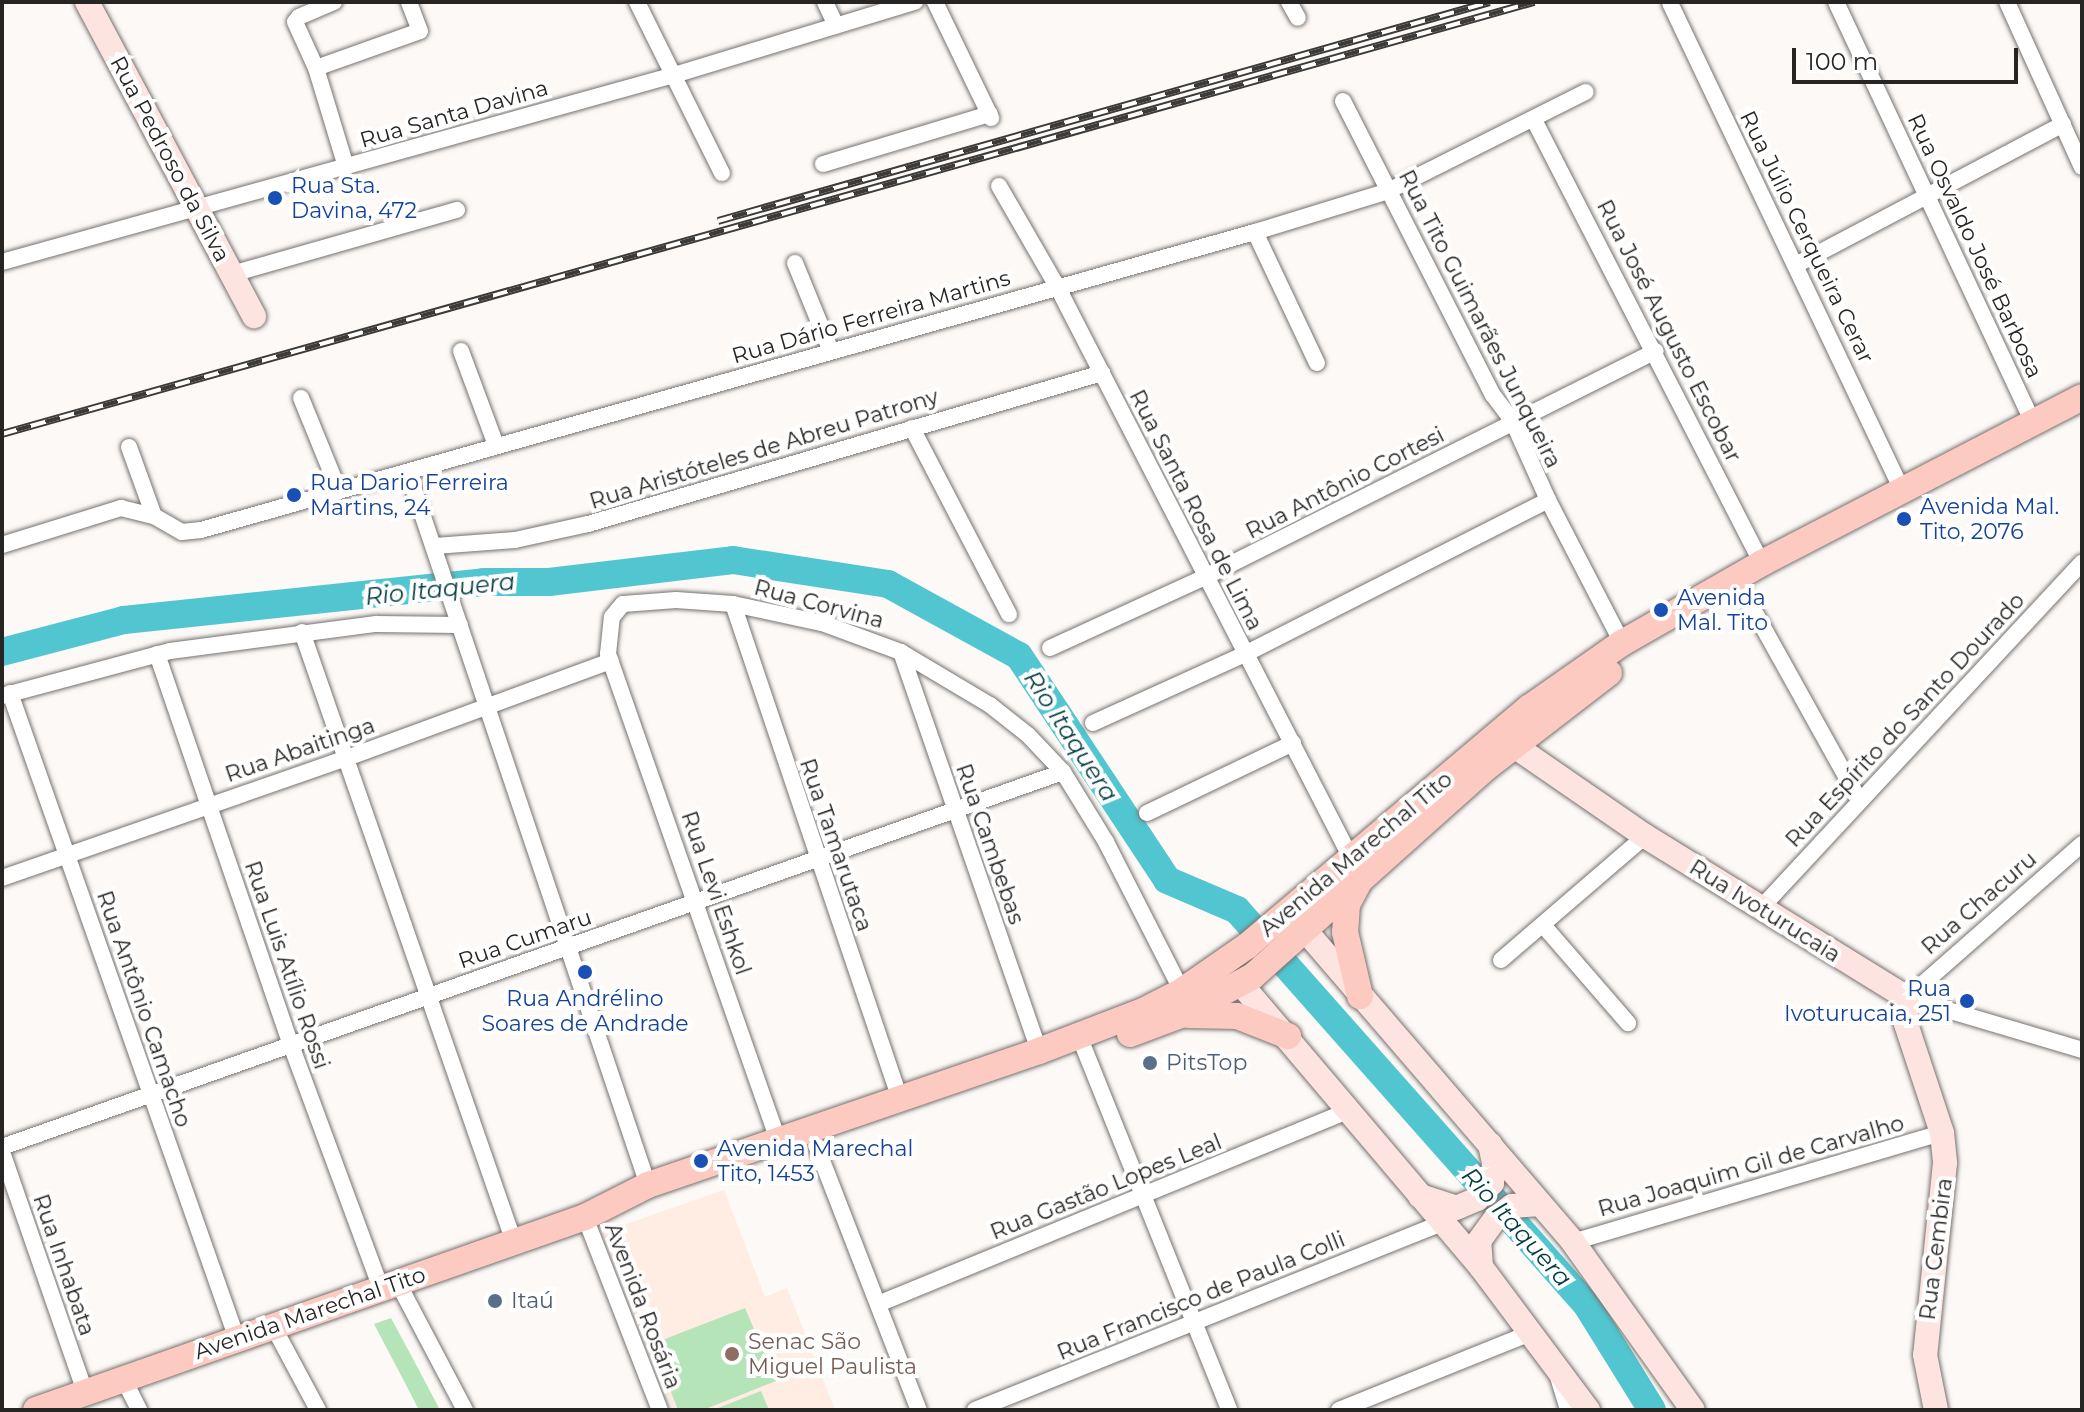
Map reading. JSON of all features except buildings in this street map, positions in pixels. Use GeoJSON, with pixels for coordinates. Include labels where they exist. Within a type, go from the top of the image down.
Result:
{"type":"FeatureCollection","features":[{"type":"Feature","properties":{"kind":"main road","name":"Avenida Marechal Tito"},"geometry":{"type":"LineString","coordinates":[[585,1217],[654,1201],[816,1145],[1182,1003],[1242,965],[1289,926],[1529,708],[1622,643],[1762,563],[2082,397]]}},
{"type":"Feature","properties":{"kind":"main road","name":"Avenida Marechal Tito"},"geometry":{"type":"LineString","coordinates":[[1356,866],[1627,660],[1744,593],[2082,417]]}},
{"type":"Feature","properties":{"kind":"main road"},"geometry":{"type":"LineString","coordinates":[[1356,866],[1347,905],[1345,932],[1360,996]]}},
{"type":"Feature","properties":{"kind":"main road"},"geometry":{"type":"LineString","coordinates":[[1182,1003],[1237,1016],[1288,1036]]}},
{"type":"Feature","properties":{"kind":"main road","name":"Avenida Marechal Tito"},"geometry":{"type":"LineString","coordinates":[[36,1410],[638,1198],[648,1185],[1039,1051],[1082,1043]]}},
{"type":"Feature","properties":{"kind":"main road"},"geometry":{"type":"LineString","coordinates":[[816,1145],[834,1125],[856,1114]]}},
{"type":"Feature","properties":{"kind":"street","name":"Rua Pedroso da Silva"},"geometry":{"type":"LineString","coordinates":[[88,2],[254,316]]}},
{"type":"Feature","properties":{"kind":"street"},"geometry":{"type":"LineString","coordinates":[[334,2],[299,17],[295,26],[316,68],[346,167]]}},
{"type":"Feature","properties":{"kind":"street"},"geometry":{"type":"LineString","coordinates":[[316,68],[420,31],[409,2]]}},
{"type":"Feature","properties":{"kind":"street"},"geometry":{"type":"LineString","coordinates":[[637,2],[722,173]]}},
{"type":"Feature","properties":{"kind":"street"},"geometry":{"type":"LineString","coordinates":[[825,2],[836,26]]}},
{"type":"Feature","properties":{"kind":"street","name":"Rua Santa Davina"},"geometry":{"type":"LineString","coordinates":[[2,262],[674,75],[915,2]]}},
{"type":"Feature","properties":{"kind":"street"},"geometry":{"type":"LineString","coordinates":[[823,164],[990,116],[935,2]]}},
{"type":"Feature","properties":{"kind":"street"},"geometry":{"type":"LineString","coordinates":[[1289,2],[1298,18]]}},
{"type":"Feature","properties":{"kind":"street","name":"Rua Osvaldo José Barbosa"},"geometry":{"type":"LineString","coordinates":[[1836,2],[2033,423]]}},
{"type":"Feature","properties":{"kind":"street"},"geometry":{"type":"LineString","coordinates":[[2007,2],[2082,167]]}},
{"type":"Feature","properties":{"kind":"street","name":"Rua Júlio Cerqueira Cerar"},"geometry":{"type":"LineString","coordinates":[[1670,3],[1902,490]]}},
{"type":"Feature","properties":{"kind":"street","name":"Rua Dário Ferreira Martins"},"geometry":{"type":"LineString","coordinates":[[2,545],[111,509],[131,508],[154,516],[174,529],[190,532],[1255,232],[1388,191],[1586,92]]}},
{"type":"Feature","properties":{"kind":"street","name":"Rua Tito Guimarães Junqueira"},"geometry":{"type":"LineString","coordinates":[[1343,101],[1493,395],[1513,422],[1548,500],[1622,643]]}},
{"type":"Feature","properties":{"kind":"street","name":"Rua José Augusto Escobar"},"geometry":{"type":"LineString","coordinates":[[1534,120],[1656,351],[1762,563]]}},
{"type":"Feature","properties":{"kind":"street"},"geometry":{"type":"LineString","coordinates":[[1796,265],[2063,124]]}},
{"type":"Feature","properties":{"kind":"street","name":"Rua Santa Rosa de Lima"},"geometry":{"type":"LineString","coordinates":[[999,186],[1058,288],[1356,866]]}},
{"type":"Feature","properties":{"kind":"street"},"geometry":{"type":"LineString","coordinates":[[232,274],[457,210]]}},
{"type":"Feature","properties":{"kind":"street"},"geometry":{"type":"LineString","coordinates":[[1255,232],[1317,363]]}},
{"type":"Feature","properties":{"kind":"street"},"geometry":{"type":"LineString","coordinates":[[795,263],[831,351]]}},
{"type":"Feature","properties":{"kind":"street"},"geometry":{"type":"LineString","coordinates":[[461,351],[496,445]]}},
{"type":"Feature","properties":{"kind":"street","name":"Rua Antônio Cortesi"},"geometry":{"type":"LineString","coordinates":[[1050,648],[1205,577],[1656,351]]}},
{"type":"Feature","properties":{"kind":"street","name":"Rua Aristóteles de Abreu Patrony"},"geometry":{"type":"LineString","coordinates":[[437,552],[573,528],[1102,373]]}},
{"type":"Feature","properties":{"kind":"street"},"geometry":{"type":"LineString","coordinates":[[301,398],[339,491]]}},
{"type":"Feature","properties":{"kind":"street"},"geometry":{"type":"LineString","coordinates":[[912,428],[1009,614]]}},
{"type":"Feature","properties":{"kind":"street"},"geometry":{"type":"LineString","coordinates":[[129,447],[154,516]]}},
{"type":"Feature","properties":{"kind":"street"},"geometry":{"type":"LineString","coordinates":[[408,472],[648,1185]]}},
{"type":"Feature","properties":{"kind":"street"},"geometry":{"type":"LineString","coordinates":[[1093,723],[1245,654],[1548,500]]}},
{"type":"Feature","properties":{"kind":"street","name":"Rua Espírito do Santo Dourado"},"geometry":{"type":"LineString","coordinates":[[1760,909],[2082,562]]}},
{"type":"Feature","properties":{"kind":"street"},"geometry":{"type":"LineString","coordinates":[[1744,593],[1859,800]]}},
{"type":"Feature","properties":{"kind":"street","name":"Rua Corvina"},"geometry":{"type":"LineString","coordinates":[[611,661],[607,644],[610,625],[615,610],[623,604],[676,600],[733,604],[822,623],[901,652],[990,705],[1028,735],[1063,772],[1106,842],[1182,1003]]}},
{"type":"Feature","properties":{"kind":"street","name":"Rua Tamarutaca"},"geometry":{"type":"LineString","coordinates":[[733,604],[900,1099]]}},
{"type":"Feature","properties":{"kind":"street"},"geometry":{"type":"LineString","coordinates":[[6,695],[157,654],[302,632],[458,617]]}},
{"type":"Feature","properties":{"kind":"street"},"geometry":{"type":"LineString","coordinates":[[302,632],[514,1242]]}},
{"type":"Feature","properties":{"kind":"street","name":"Rua Cambebas"},"geometry":{"type":"LineString","coordinates":[[901,652],[1039,1051]]}},
{"type":"Feature","properties":{"kind":"street","name":"Rua Luis Atílio Rossi"},"geometry":{"type":"LineString","coordinates":[[157,654],[291,1045],[389,1286],[465,1410]]}},
{"type":"Feature","properties":{"kind":"street","name":"Rua Abaitinga"},"geometry":{"type":"LineString","coordinates":[[2,878],[347,758],[611,661]]}},
{"type":"Feature","properties":{"kind":"street","name":"Rua Levi Eshkol"},"geometry":{"type":"LineString","coordinates":[[611,661],[778,1140]]}},
{"type":"Feature","properties":{"kind":"street","name":"Rua Antônio Camacho"},"geometry":{"type":"LineString","coordinates":[[6,695],[67,855],[237,1339]]}},
{"type":"Feature","properties":{"kind":"street"},"geometry":{"type":"LineString","coordinates":[[1147,813],[1293,743]]}},
{"type":"Feature","properties":{"kind":"street","name":"Rua Ivoturucaia"},"geometry":{"type":"LineString","coordinates":[[1513,745],[1645,836],[1907,998],[2082,1050]]}},
{"type":"Feature","properties":{"kind":"street","name":"Rua Cumaru"},"geometry":{"type":"LineString","coordinates":[[2,1150],[1063,772]]}},
{"type":"Feature","properties":{"kind":"street"},"geometry":{"type":"LineString","coordinates":[[1501,960],[1645,836]]}},
{"type":"Feature","properties":{"kind":"street","name":"Rua Chacuru"},"geometry":{"type":"LineString","coordinates":[[1907,998],[2082,844]]}},
{"type":"Feature","properties":{"kind":"street"},"geometry":{"type":"LineString","coordinates":[[1543,925],[1628,1023]]}},
{"type":"Feature","properties":{"kind":"street"},"geometry":{"type":"LineString","coordinates":[[1289,926],[1360,996],[1573,1242],[1693,1410]]}},
{"type":"Feature","properties":{"kind":"street"},"geometry":{"type":"LineString","coordinates":[[1242,965],[1288,1036],[1481,1267],[1533,1332],[1588,1410]]}},
{"type":"Feature","properties":{"kind":"street","name":"Rua Cembira"},"geometry":{"type":"LineString","coordinates":[[1907,998],[1906,1024],[1942,1133],[1945,1193],[1925,1355],[1936,1410]]}},
{"type":"Feature","properties":{"kind":"street"},"geometry":{"type":"LineString","coordinates":[[1082,1043],[1229,1410]]}},
{"type":"Feature","properties":{"kind":"street","name":"Rua Gastão Lopes Leal"},"geometry":{"type":"LineString","coordinates":[[878,1304],[1350,1110]]}},
{"type":"Feature","properties":{"kind":"street","name":"Rua Joaquim Gil de Carvalho"},"geometry":{"type":"LineString","coordinates":[[1573,1242],[1942,1133]]}},
{"type":"Feature","properties":{"kind":"street"},"geometry":{"type":"LineString","coordinates":[[1418,1195],[1447,1207],[1464,1206],[1477,1199],[1492,1183],[1494,1163],[1490,1143]]}},
{"type":"Feature","properties":{"kind":"street"},"geometry":{"type":"LineString","coordinates":[[816,1145],[919,1410]]}},
{"type":"Feature","properties":{"kind":"street","name":"Rua Inhabata"},"geometry":{"type":"LineString","coordinates":[[2,1150],[85,1392]]}},
{"type":"Feature","properties":{"kind":"street"},"geometry":{"type":"LineString","coordinates":[[1481,1267],[1479,1241],[1484,1231],[1512,1206],[1540,1204]]}},
{"type":"Feature","properties":{"kind":"street","name":"Avenida Rosária"},"geometry":{"type":"LineString","coordinates":[[585,1217],[660,1410]]}},
{"type":"Feature","properties":{"kind":"street","name":"Rua Francisco de Paula Colli"},"geometry":{"type":"LineString","coordinates":[[975,1410],[1442,1223]]}},
{"type":"Feature","properties":{"kind":"street"},"geometry":{"type":"LineString","coordinates":[[273,1326],[318,1410]]}},
{"type":"Feature","properties":{"kind":"street"},"geometry":{"type":"LineString","coordinates":[[1339,1410],[1533,1332]]}},
{"type":"Feature","properties":{"kind":"street"},"geometry":{"type":"LineString","coordinates":[[1553,1360],[1568,1410]]}},
{"type":"Feature","properties":{"kind":"street"},"geometry":{"type":"LineString","coordinates":[[123,1378],[139,1410]]}},
{"type":"Feature","properties":{"kind":"shaded area","name":"Senac São Miguel Paulista"},"geometry":{"type":"Polygon","coordinates":[[[724,1190],[765,1297],[787,1288],[835,1410],[674,1410],[604,1237],[609,1230],[724,1190]]]}},
{"type":"Feature","properties":{"kind":"green space"},"geometry":{"type":"Polygon","coordinates":[[[745,1308],[776,1381],[703,1410],[678,1410],[652,1344],[745,1308]]]}},
{"type":"Feature","properties":{"kind":"green space"},"geometry":{"type":"Polygon","coordinates":[[[391,1318],[440,1410],[419,1410],[374,1324],[391,1318]]]}},
{"type":"Feature","properties":{"kind":"green space"},"geometry":{"type":"Polygon","coordinates":[[[761,1391],[769,1410],[713,1410],[761,1391]]]}},
{"type":"Feature","properties":{"kind":"waterway","name":"Rio Itaquera"},"geometry":{"type":"LineString","coordinates":[[2,652],[124,620],[484,582],[549,582],[733,560],[888,584],[1019,656],[1167,880],[1237,910],[1587,1305],[1652,1410]]}},
{"type":"Feature","properties":{"kind":"railway"},"geometry":{"type":"LineString","coordinates":[[718,221],[1490,2]]}},
{"type":"Feature","properties":{"kind":"railway"},"geometry":{"type":"LineString","coordinates":[[2,434],[1534,2]]}},
{"type":"Feature","properties":{"kind":"place","name":"Rua Sta. Davina, 472"},"geometry":{"type":"Point","coordinates":[275,198]}},
{"type":"Feature","properties":{"kind":"place","name":"Rua Dario Ferreira Martins, 24"},"geometry":{"type":"Point","coordinates":[294,495]}},
{"type":"Feature","properties":{"kind":"place","name":"Avenida Mal. Tito, 2076"},"geometry":{"type":"Point","coordinates":[1904,519]}},
{"type":"Feature","properties":{"kind":"place","name":"Avenida Mal. Tito"},"geometry":{"type":"Point","coordinates":[1661,610]}},
{"type":"Feature","properties":{"kind":"place","name":"Rua Andrélino Soares de Andrade"},"geometry":{"type":"Point","coordinates":[585,972]}},
{"type":"Feature","properties":{"kind":"place","name":"Rua Ivoturucaia, 251"},"geometry":{"type":"Point","coordinates":[1967,1001]}},
{"type":"Feature","properties":{"kind":"place","name":"PitsTop"},"geometry":{"type":"Point","coordinates":[1150,1063]}},
{"type":"Feature","properties":{"kind":"place","name":"Avenida Marechal Tito, 1453"},"geometry":{"type":"Point","coordinates":[701,1161]}},
{"type":"Feature","properties":{"kind":"place","name":"Itaú"},"geometry":{"type":"Point","coordinates":[495,1301]}},
{"type":"Feature","properties":{"kind":"place","name":"Senac São Miguel Paulista"},"geometry":{"type":"Point","coordinates":[732,1354]}}]}
